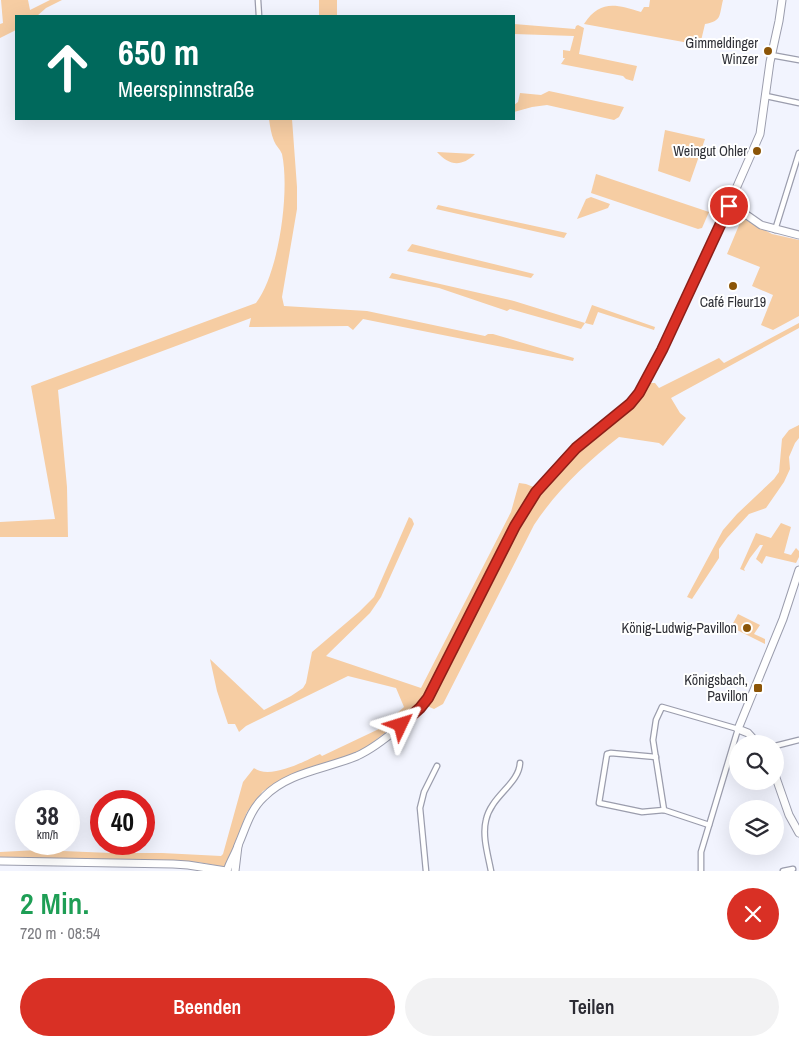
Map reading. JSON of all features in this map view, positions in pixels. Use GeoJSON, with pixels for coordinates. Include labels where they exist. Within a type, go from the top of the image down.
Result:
{"type":"FeatureCollection","features":[{"type":"Feature","properties":{"kind":"street"},"geometry":{"type":"LineString","coordinates":[[258,0],[259,15]]}},
{"type":"Feature","properties":{"kind":"street"},"geometry":{"type":"LineString","coordinates":[[0,861],[173,864],[226,871],[248,819],[260,800],[270,791],[286,781],[358,755],[401,725],[426,702],[515,526],[528,505],[548,477],[569,454],[630,404],[639,393],[662,350],[729,206],[760,134],[771,55],[782,0]]}},
{"type":"Feature","properties":{"kind":"street"},"geometry":{"type":"LineString","coordinates":[[771,55],[799,60]]}},
{"type":"Feature","properties":{"kind":"street"},"geometry":{"type":"LineString","coordinates":[[766,96],[799,103]]}},
{"type":"Feature","properties":{"kind":"street"},"geometry":{"type":"LineString","coordinates":[[775,230],[799,153]]}},
{"type":"Feature","properties":{"kind":"street"},"geometry":{"type":"LineString","coordinates":[[729,206],[738,209],[753,221],[775,230],[799,235]]}},
{"type":"Feature","properties":{"kind":"street"},"geometry":{"type":"LineString","coordinates":[[700,871],[701,852],[738,729],[783,619],[799,570]]}},
{"type":"Feature","properties":{"kind":"street"},"geometry":{"type":"LineString","coordinates":[[664,810],[653,740],[656,720],[662,706],[738,729],[750,735]]}},
{"type":"Feature","properties":{"kind":"street"},"geometry":{"type":"LineString","coordinates":[[784,744],[799,740]]}},
{"type":"Feature","properties":{"kind":"street"},"geometry":{"type":"LineString","coordinates":[[656,758],[609,753],[598,800],[601,804],[642,812],[664,810],[709,825]]}},
{"type":"Feature","properties":{"kind":"street"},"geometry":{"type":"LineString","coordinates":[[491,871],[485,838],[485,820],[493,803],[518,773],[520,763]]}},
{"type":"Feature","properties":{"kind":"street"},"geometry":{"type":"LineString","coordinates":[[426,871],[420,808],[424,792],[437,766]]}},
{"type":"Feature","properties":{"kind":"street"},"geometry":{"type":"LineString","coordinates":[[780,790],[788,815],[799,832]]}},
{"type":"Feature","properties":{"kind":"street"},"geometry":{"type":"LineString","coordinates":[[235,871],[238,846]]}},
{"type":"Feature","properties":{"kind":"street"},"geometry":{"type":"LineString","coordinates":[[783,871],[793,869]]}},
{"type":"Feature","properties":{"kind":"shaded area"},"geometry":{"type":"Polygon","coordinates":[[[1,0],[28,0],[30,10],[50,0],[62,0],[46,8],[38,15],[15,15],[15,30],[0,38],[0,24],[3,23],[1,0]]]}},
{"type":"Feature","properties":{"kind":"shaded area"},"geometry":{"type":"Polygon","coordinates":[[[319,0],[337,0],[337,15],[319,15],[319,0]]]}},
{"type":"Feature","properties":{"kind":"shaded area"},"geometry":{"type":"Polygon","coordinates":[[[650,0],[723,0],[719,17],[705,24],[700,45],[584,24],[590,16],[602,8],[616,6],[641,12],[644,7],[649,7],[650,0]]]}},
{"type":"Feature","properties":{"kind":"shaded area"},"geometry":{"type":"Polygon","coordinates":[[[515,24],[575,29],[578,25],[584,28],[579,54],[637,66],[633,81],[623,76],[561,64],[565,58],[563,58],[563,50],[570,51],[574,36],[515,34],[515,24]]]}},
{"type":"Feature","properties":{"kind":"shaded area"},"geometry":{"type":"Polygon","coordinates":[[[549,91],[624,107],[619,117],[614,120],[547,105],[515,112],[515,104],[518,102],[520,93],[541,95],[549,91]]]}},
{"type":"Feature","properties":{"kind":"shaded area"},"geometry":{"type":"Polygon","coordinates":[[[269,120],[292,120],[297,209],[282,297],[284,306],[367,311],[485,336],[493,334],[574,358],[573,361],[363,319],[353,330],[348,326],[249,327],[251,318],[58,390],[67,487],[68,537],[0,537],[0,522],[55,519],[31,386],[256,303],[264,290],[271,272],[281,231],[285,189],[282,154],[275,143],[269,120]]]}},
{"type":"Feature","properties":{"kind":"shaded area"},"geometry":{"type":"Polygon","coordinates":[[[665,130],[705,139],[690,182],[658,171],[665,130]]]}},
{"type":"Feature","properties":{"kind":"shaded area"},"geometry":{"type":"Polygon","coordinates":[[[437,152],[475,154],[465,161],[456,163],[446,160],[437,152]]]}},
{"type":"Feature","properties":{"kind":"shaded area"},"geometry":{"type":"Polygon","coordinates":[[[596,174],[709,212],[702,228],[698,229],[591,193],[596,174]]]}},
{"type":"Feature","properties":{"kind":"shaded area"},"geometry":{"type":"Polygon","coordinates":[[[591,197],[610,204],[608,208],[577,219],[586,199],[591,197]]]}},
{"type":"Feature","properties":{"kind":"shaded area"},"geometry":{"type":"Polygon","coordinates":[[[438,205],[567,233],[564,238],[436,209],[438,205]]]}},
{"type":"Feature","properties":{"kind":"shaded area"},"geometry":{"type":"Polygon","coordinates":[[[742,218],[772,234],[799,240],[799,316],[773,330],[761,325],[773,295],[752,286],[760,267],[727,254],[742,218]]]}},
{"type":"Feature","properties":{"kind":"shaded area"},"geometry":{"type":"Polygon","coordinates":[[[412,244],[534,274],[531,278],[407,251],[412,244]]]}},
{"type":"Feature","properties":{"kind":"shaded area"},"geometry":{"type":"Polygon","coordinates":[[[392,273],[514,301],[585,323],[581,329],[510,309],[507,311],[439,288],[389,278],[392,273]]]}},
{"type":"Feature","properties":{"kind":"shaded area"},"geometry":{"type":"Polygon","coordinates":[[[592,305],[655,327],[654,330],[598,312],[593,325],[585,323],[592,305]]]}},
{"type":"Feature","properties":{"kind":"shaded area"},"geometry":{"type":"Polygon","coordinates":[[[799,323],[799,328],[671,398],[680,413],[686,418],[663,446],[659,443],[619,437],[573,478],[552,500],[534,525],[443,704],[434,709],[427,706],[437,690],[528,511],[565,462],[584,444],[628,410],[641,397],[649,383],[655,383],[659,388],[719,358],[724,363],[799,323]]]}},
{"type":"Feature","properties":{"kind":"shaded area"},"geometry":{"type":"Polygon","coordinates":[[[799,425],[799,438],[789,457],[790,469],[784,482],[766,508],[749,514],[727,538],[719,549],[719,558],[692,599],[687,597],[723,530],[779,472],[782,439],[789,430],[799,425]]]}},
{"type":"Feature","properties":{"kind":"shaded area"},"geometry":{"type":"Polygon","coordinates":[[[519,483],[536,488],[519,514],[428,693],[413,711],[359,753],[283,780],[263,791],[247,812],[226,867],[197,862],[0,859],[0,852],[15,851],[15,855],[80,855],[80,852],[90,852],[90,855],[155,855],[155,853],[162,853],[221,856],[243,782],[254,768],[269,772],[278,771],[297,765],[320,754],[322,756],[381,728],[404,707],[396,688],[348,676],[246,726],[239,732],[235,724],[228,724],[217,691],[210,659],[264,710],[303,688],[306,683],[312,652],[374,597],[409,517],[414,524],[381,597],[370,613],[326,656],[421,688],[511,512],[519,483]]]}},
{"type":"Feature","properties":{"kind":"shaded area"},"geometry":{"type":"Polygon","coordinates":[[[781,523],[791,527],[784,553],[791,555],[796,548],[799,551],[799,557],[796,563],[766,556],[762,564],[756,559],[763,545],[760,545],[750,558],[744,569],[745,571],[740,569],[756,533],[771,538],[781,523]]]}},
{"type":"Feature","properties":{"kind":"shaded area"},"geometry":{"type":"Polygon","coordinates":[[[738,614],[760,625],[754,634],[765,639],[765,644],[731,627],[738,614]]]}},
{"type":"Feature","properties":{"kind":"place","name":"Gimmeldinger Winzer"},"geometry":{"type":"Point","coordinates":[768,51]}},
{"type":"Feature","properties":{"kind":"place","name":"Weingut Ohler"},"geometry":{"type":"Point","coordinates":[757,151]}},
{"type":"Feature","properties":{"kind":"place","name":"Café Fleur19"},"geometry":{"type":"Point","coordinates":[733,286]}},
{"type":"Feature","properties":{"kind":"place","name":"König-Ludwig-Pavillon"},"geometry":{"type":"Point","coordinates":[747,628]}},
{"type":"Feature","properties":{"kind":"place","name":"Königsbach, Pavillon"},"geometry":{"type":"Point","coordinates":[758,688]}},
{"type":"Feature","properties":{"kind":"route"},"geometry":{"type":"LineString","coordinates":[[401,725],[428,698],[515,526],[536,492],[553,471],[576,448],[636,398],[662,350],[729,206]]}}]}
